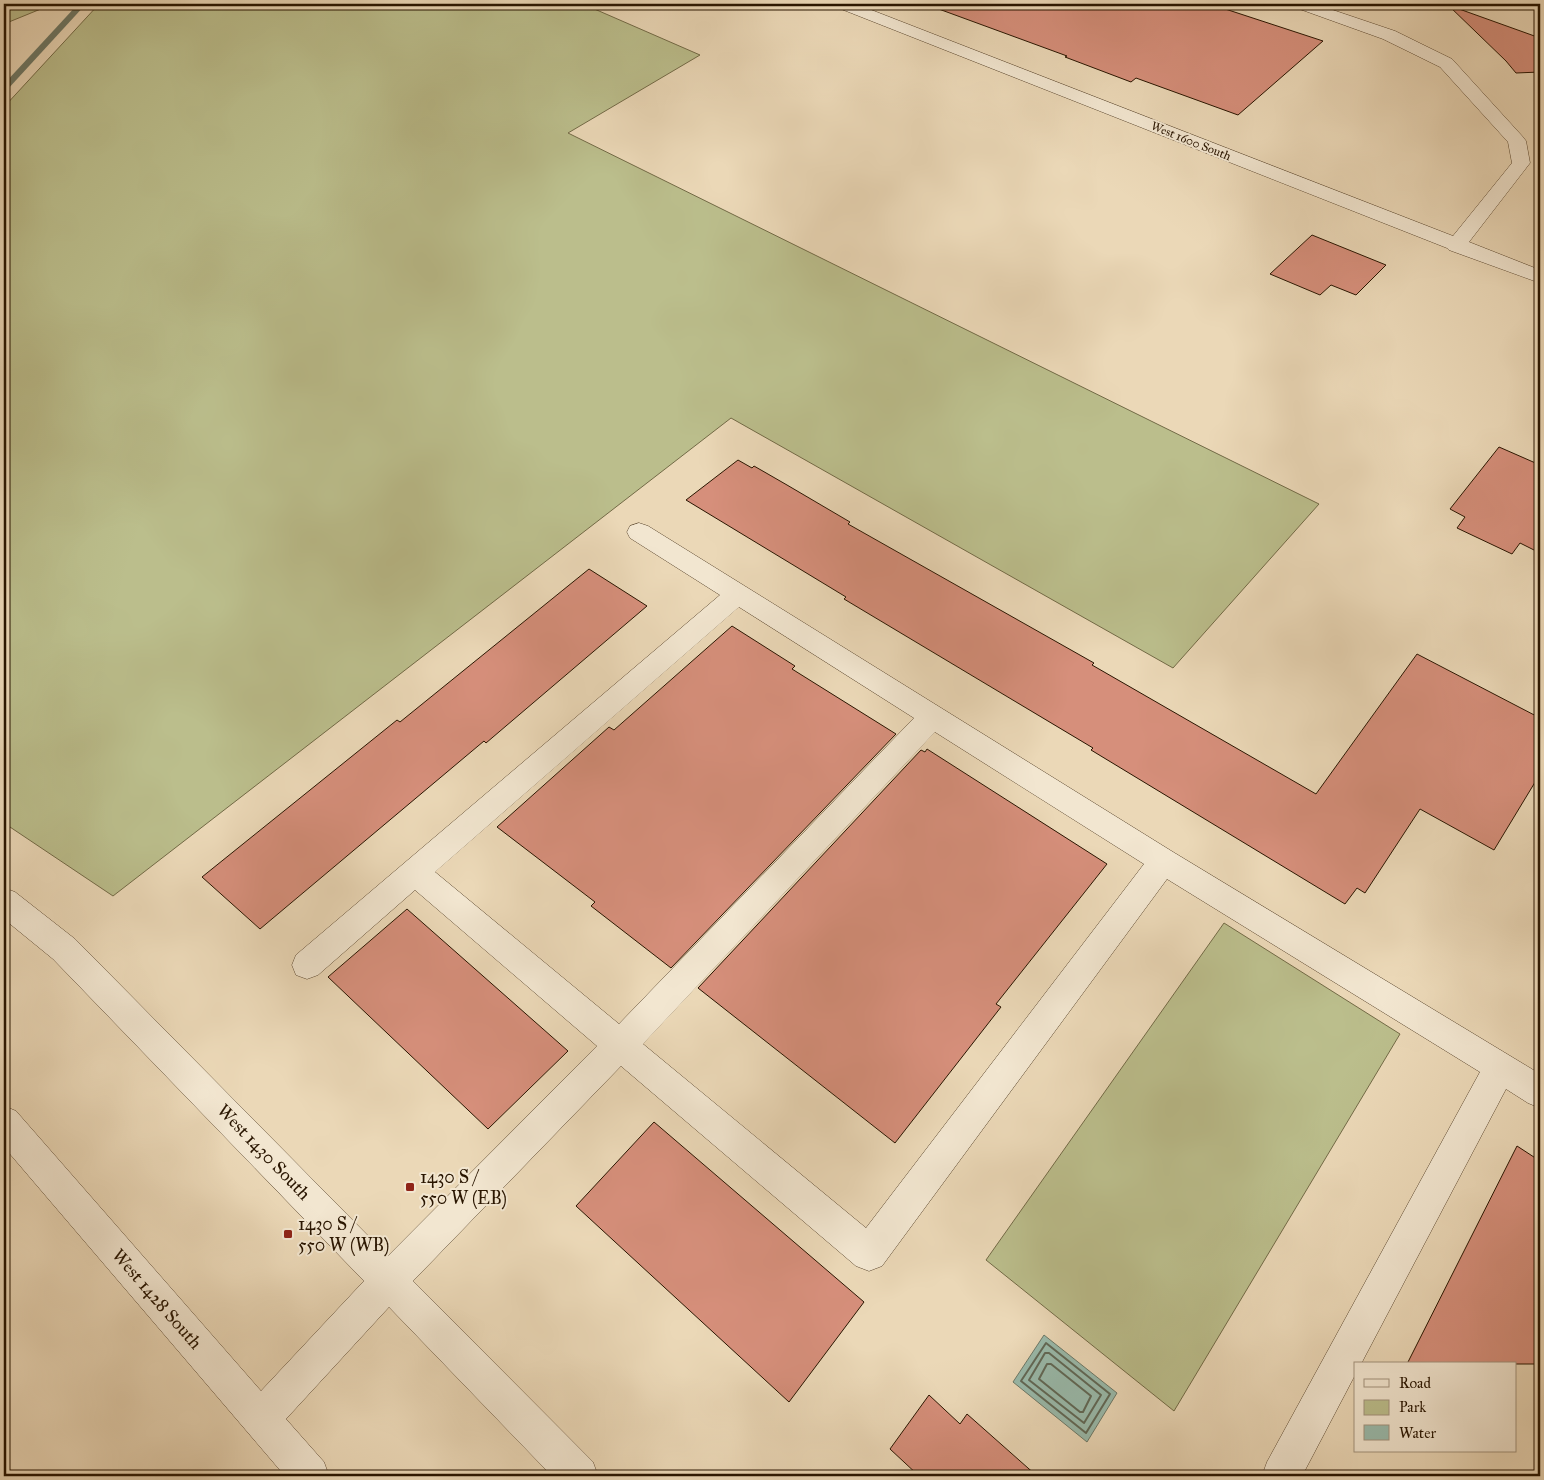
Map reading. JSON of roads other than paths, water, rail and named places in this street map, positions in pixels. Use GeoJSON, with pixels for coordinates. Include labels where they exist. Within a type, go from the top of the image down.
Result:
{"type":"FeatureCollection","features":[{"type":"Feature","properties":{"kind":"street","name":"West 1600 South"},"geometry":{"type":"LineString","coordinates":[[842,4],[1456,246],[1540,277]]}},
{"type":"Feature","properties":{"kind":"street"},"geometry":{"type":"LineString","coordinates":[[1300,4],[1389,35],[1446,63],[1517,141],[1520,163],[1456,246]]}},
{"type":"Feature","properties":{"kind":"street"},"geometry":{"type":"LineString","coordinates":[[639,532],[1164,861],[1540,1092]]}},
{"type":"Feature","properties":{"kind":"street"},"geometry":{"type":"LineString","coordinates":[[307,965],[737,594]]}},
{"type":"Feature","properties":{"kind":"street"},"geometry":{"type":"LineString","coordinates":[[261,1419],[389,1280],[620,1045],[932,716]]}},
{"type":"Feature","properties":{"kind":"street"},"geometry":{"type":"LineString","coordinates":[[414,872],[869,1253],[1164,861]]}},
{"type":"Feature","properties":{"kind":"street","name":"West 1430 South"},"geometry":{"type":"LineString","coordinates":[[4,901],[64,948],[579,1476]]}},
{"type":"Feature","properties":{"kind":"street"},"geometry":{"type":"LineString","coordinates":[[1281,1476],[1500,1067]]}},
{"type":"Feature","properties":{"kind":"street","name":"West 1428 South"},"geometry":{"type":"LineString","coordinates":[[4,1122],[310,1476]]}},
{"type":"Feature","properties":{"kind":"water"},"geometry":{"type":"Polygon","coordinates":[[[1044,1335],[1117,1393],[1087,1442],[1013,1382],[1044,1335]]]}},
{"type":"Feature","properties":{"kind":"waterway"},"geometry":{"type":"LineString","coordinates":[[4,88],[82,4]]}},
{"type":"Feature","properties":{"kind":"place","name":"1430 S / 550 W (EB)"},"geometry":{"type":"Point","coordinates":[410,1187]}},
{"type":"Feature","properties":{"kind":"place","name":"1430 S / 550 W (WB)"},"geometry":{"type":"Point","coordinates":[288,1234]}}]}
